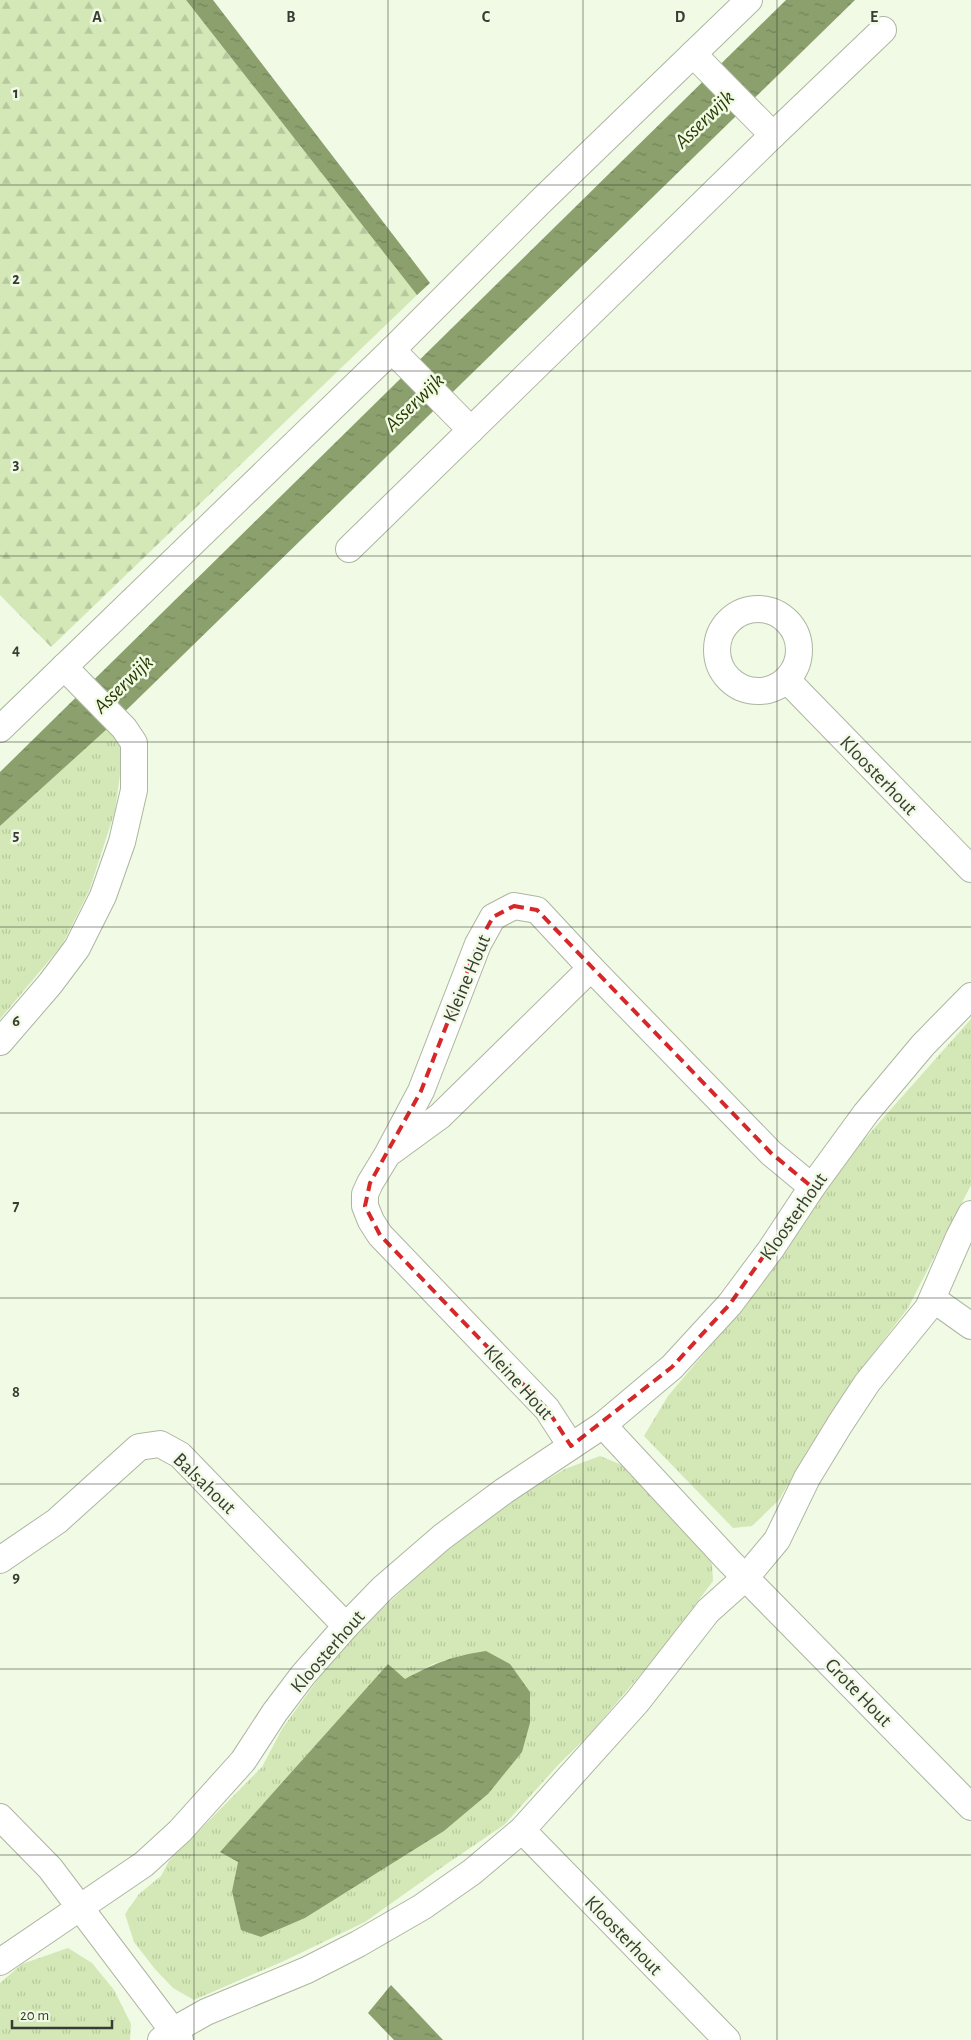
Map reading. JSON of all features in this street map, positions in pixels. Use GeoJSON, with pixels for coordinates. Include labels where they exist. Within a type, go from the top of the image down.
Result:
{"type":"FeatureCollection","features":[{"type":"Feature","properties":{"kind":"street"},"geometry":{"type":"LineString","coordinates":[[0,729],[72,675],[400,358],[541,201],[749,0]]}},
{"type":"Feature","properties":{"kind":"street"},"geometry":{"type":"LineString","coordinates":[[349,549],[773,135],[884,30]]}},
{"type":"Feature","properties":{"kind":"street"},"geometry":{"type":"LineString","coordinates":[[693,54],[773,135]]}},
{"type":"Feature","properties":{"kind":"street"},"geometry":{"type":"LineString","coordinates":[[400,358],[471,430]]}},
{"type":"Feature","properties":{"kind":"street"},"geometry":{"type":"LineString","coordinates":[[0,1042],[50,984],[77,948],[103,896],[122,842],[134,790],[134,743],[124,728],[72,675]]}},
{"type":"Feature","properties":{"kind":"street","name":"Kloosterhout"},"geometry":{"type":"LineString","coordinates":[[787,680],[971,869]]}},
{"type":"Feature","properties":{"kind":"street","name":"Kleine Hout"},"geometry":{"type":"LineString","coordinates":[[571,1446],[547,1409],[380,1235],[370,1221],[365,1206],[366,1194],[370,1183],[388,1155],[421,1091],[478,944],[493,917],[514,906],[538,910],[591,968],[772,1153],[812,1187]]}},
{"type":"Feature","properties":{"kind":"street","name":"Kleine Hout"},"geometry":{"type":"LineString","coordinates":[[388,1155],[440,1116],[591,968]]}},
{"type":"Feature","properties":{"kind":"street","name":"Kloosterhout"},"geometry":{"type":"LineString","coordinates":[[0,1962],[144,1864],[180,1831],[242,1761],[281,1704],[346,1626],[383,1588],[442,1537],[504,1491],[603,1425],[672,1367],[730,1304],[866,1114],[923,1045],[971,996]]}},
{"type":"Feature","properties":{"kind":"street"},"geometry":{"type":"LineString","coordinates":[[0,1817],[50,1868],[80,1906],[171,2037],[206,2012],[307,1970],[358,1944],[429,1902],[472,1872],[522,1830],[637,1702],[708,1611],[746,1577],[777,1540],[807,1478],[867,1383],[928,1308],[971,1214]]}},
{"type":"Feature","properties":{"kind":"street"},"geometry":{"type":"LineString","coordinates":[[933,1299],[971,1326]]}},
{"type":"Feature","properties":{"kind":"street"},"geometry":{"type":"LineString","coordinates":[[603,1425],[746,1577]]}},
{"type":"Feature","properties":{"kind":"street","name":"Balsahout"},"geometry":{"type":"LineString","coordinates":[[0,1560],[57,1521],[140,1447],[160,1444],[180,1455],[346,1626]]}},
{"type":"Feature","properties":{"kind":"street","name":"Grote Hout"},"geometry":{"type":"LineString","coordinates":[[746,1577],[971,1808]]}},
{"type":"Feature","properties":{"kind":"street","name":"Kloosterhout"},"geometry":{"type":"LineString","coordinates":[[522,1830],[727,2040]]}},
{"type":"Feature","properties":{"kind":"highlighted area"},"geometry":{"type":"Polygon","coordinates":[[[514,906],[537,910],[771,1153],[812,1187],[730,1304],[672,1367],[571,1446],[547,1409],[380,1235],[365,1206],[370,1183],[421,1091],[478,944],[493,917],[514,906]]]}},
{"type":"Feature","properties":{"kind":"green space"},"geometry":{"type":"Polygon","coordinates":[[[0,0],[186,0],[417,295],[51,647],[0,595],[0,0]]]}},
{"type":"Feature","properties":{"kind":"green space"},"geometry":{"type":"Polygon","coordinates":[[[107,729],[121,745],[123,753],[115,811],[89,891],[62,945],[0,1019],[0,826],[107,729]]]}},
{"type":"Feature","properties":{"kind":"green space"},"geometry":{"type":"Polygon","coordinates":[[[971,1019],[971,1185],[908,1308],[850,1384],[807,1451],[779,1500],[752,1526],[733,1528],[644,1436],[668,1396],[749,1300],[853,1152],[971,1019]]]}},
{"type":"Feature","properties":{"kind":"green space"},"geometry":{"type":"Polygon","coordinates":[[[600,1456],[622,1465],[705,1552],[712,1564],[713,1581],[658,1654],[589,1735],[560,1763],[504,1825],[365,1922],[286,1960],[194,2000],[173,1988],[134,1942],[125,1914],[139,1894],[161,1876],[169,1861],[262,1767],[282,1729],[321,1675],[364,1626],[426,1568],[469,1533],[526,1492],[565,1469],[600,1456]],[[463,1655],[433,1664],[405,1680],[388,1664],[220,1852],[238,1862],[232,1891],[261,1937],[305,1918],[444,1831],[488,1794],[463,1655]]]}},
{"type":"Feature","properties":{"kind":"green space"},"geometry":{"type":"Polygon","coordinates":[[[68,1948],[92,1963],[114,1990],[131,2024],[130,2040],[0,2040],[0,1983],[22,1964],[68,1948]]]}},
{"type":"Feature","properties":{"kind":"water"},"geometry":{"type":"Polygon","coordinates":[[[186,0],[213,0],[430,283],[417,295],[186,0]]]}},
{"type":"Feature","properties":{"kind":"water","name":"Asserwijk"},"geometry":{"type":"Polygon","coordinates":[[[786,0],[855,0],[107,729],[0,826],[0,772],[786,0]]]}},
{"type":"Feature","properties":{"kind":"water"},"geometry":{"type":"Polygon","coordinates":[[[486,1651],[510,1664],[530,1692],[530,1723],[522,1752],[488,1794],[444,1831],[305,1918],[261,1937],[241,1930],[232,1891],[238,1862],[220,1852],[388,1664],[405,1679],[444,1661],[486,1651]]]}},
{"type":"Feature","properties":{"kind":"water"},"geometry":{"type":"Polygon","coordinates":[[[391,1985],[443,2040],[394,2040],[368,2013],[391,1985]]]}}]}
